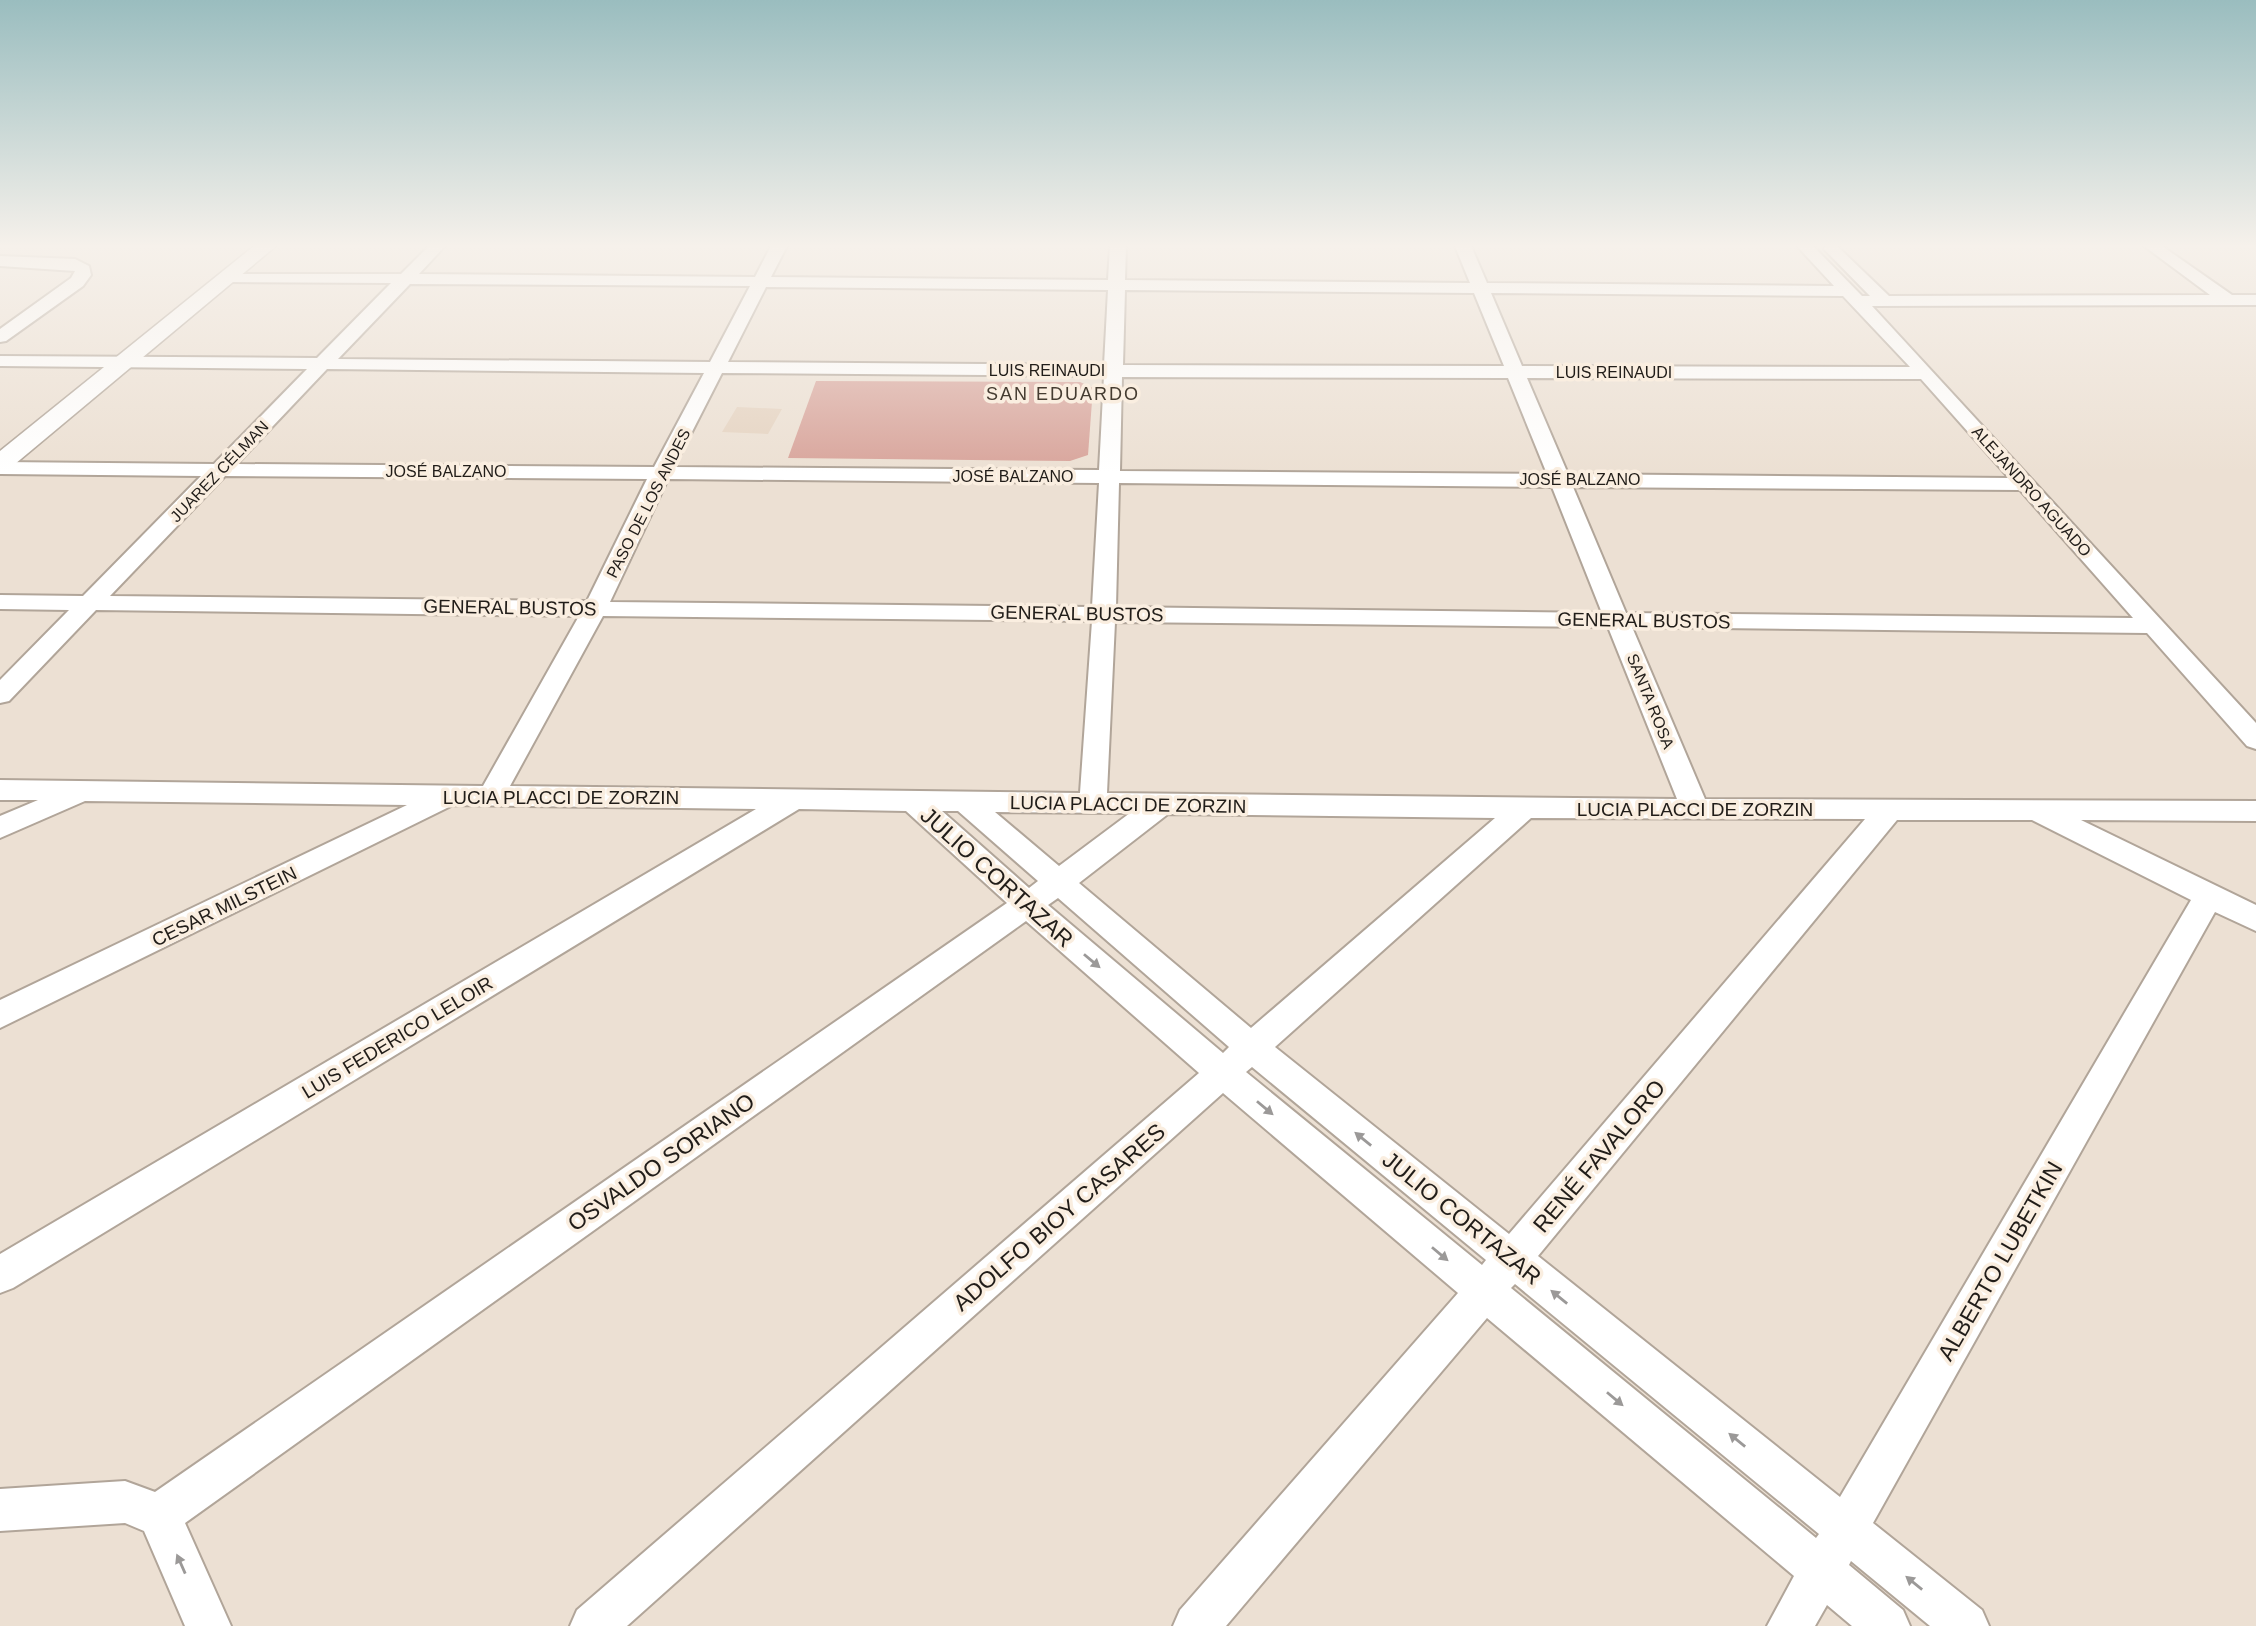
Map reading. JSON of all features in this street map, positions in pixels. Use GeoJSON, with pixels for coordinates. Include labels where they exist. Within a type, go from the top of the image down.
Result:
{"type":"FeatureCollection","features":[{"type":"Feature","properties":{"kind":"main road"},"geometry":{"type":"LineString","coordinates":[[0,466],[173,322]]}},
{"type":"Feature","properties":{"kind":"street","name":"JUAREZ CÉLMAN"},"geometry":{"type":"LineString","coordinates":[[0,695],[364,322]]}},
{"type":"Feature","properties":{"kind":"street","name":"PASO DE LOS ANDES"},"geometry":{"type":"LineString","coordinates":[[492,794],[595,608],[741,322]]}},
{"type":"Feature","properties":{"kind":"street"},"geometry":{"type":"LineString","coordinates":[[1093,803],[1117,322]]}},
{"type":"Feature","properties":{"kind":"street","name":"SANTA ROSA"},"geometry":{"type":"LineString","coordinates":[[1494,322],[1695,808]]}},
{"type":"Feature","properties":{"kind":"street","name":"ALEJANDRO AGUADO"},"geometry":{"type":"LineString","coordinates":[[1877,322],[2256,740]]}},
{"type":"Feature","properties":{"kind":"street"},"geometry":{"type":"LineString","coordinates":[[0,323],[19,323]]}},
{"type":"Feature","properties":{"kind":"street"},"geometry":{"type":"LineString","coordinates":[[0,337],[19,323]]}},
{"type":"Feature","properties":{"kind":"street","name":"LUIS REINAUDI"},"geometry":{"type":"LineString","coordinates":[[0,361],[1926,373]]}},
{"type":"Feature","properties":{"kind":"street","name":"JOSÉ BALZANO"},"geometry":{"type":"LineString","coordinates":[[0,466],[2026,484]]}},
{"type":"Feature","properties":{"kind":"street","name":"GENERAL BUSTOS"},"geometry":{"type":"LineString","coordinates":[[0,602],[2154,626]]}},
{"type":"Feature","properties":{"kind":"street","name":"LUCIA PLACCI DE ZORZIN"},"geometry":{"type":"LineString","coordinates":[[0,790],[448,796],[492,794],[1160,805],[2256,811]]}},
{"type":"Feature","properties":{"kind":"street"},"geometry":{"type":"LineString","coordinates":[[0,828],[84,792]]}},
{"type":"Feature","properties":{"kind":"street","name":"CESAR MILSTEIN"},"geometry":{"type":"LineString","coordinates":[[0,1015],[448,796]]}},
{"type":"Feature","properties":{"kind":"street","name":"LUIS FEDERICO LELOIR"},"geometry":{"type":"LineString","coordinates":[[0,1275],[793,800]]}},
{"type":"Feature","properties":{"kind":"street","name":"JULIO CORTAZAR"},"geometry":{"type":"LineString","coordinates":[[913,801],[1026,905],[1223,1073],[1887,1626]]}},
{"type":"Feature","properties":{"kind":"street","name":"JULIO CORTAZAR"},"geometry":{"type":"LineString","coordinates":[[965,802],[1251,1048],[1966,1626]]}},
{"type":"Feature","properties":{"kind":"street","name":"OSVALDO SORIANO"},"geometry":{"type":"LineString","coordinates":[[159,1515],[1026,905],[1160,805]]}},
{"type":"Feature","properties":{"kind":"street","name":"ADOLFO BIOY CASARES"},"geometry":{"type":"LineString","coordinates":[[593,1626],[1524,808]]}},
{"type":"Feature","properties":{"kind":"street","name":"RENÉ FAVALORO"},"geometry":{"type":"LineString","coordinates":[[1196,1626],[1485,1291],[1889,810]]}},
{"type":"Feature","properties":{"kind":"street"},"geometry":{"type":"LineString","coordinates":[[2036,810],[2256,919]]}},
{"type":"Feature","properties":{"kind":"street","name":"ALBERTO LUBETKIN"},"geometry":{"type":"LineString","coordinates":[[1790,1626],[2209,896]]}},
{"type":"Feature","properties":{"kind":"street"},"geometry":{"type":"LineString","coordinates":[[0,1510],[125,1502],[159,1515],[208,1626]]}},
{"type":"Feature","properties":{"kind":"shaded area"},"geometry":{"type":"Polygon","coordinates":[[[816,381],[1080,382],[1093,388],[1088,455],[1070,461],[788,458],[816,381]]]}},
{"type":"Feature","properties":{"kind":"shaded area"},"geometry":{"type":"Polygon","coordinates":[[[737,407],[782,409],[768,434],[722,432],[737,407]]]}},
{"type":"Feature","properties":{"kind":"district","name":"SAN EDUARDO"},"geometry":{"type":"Point","coordinates":[1063,394]}}]}
